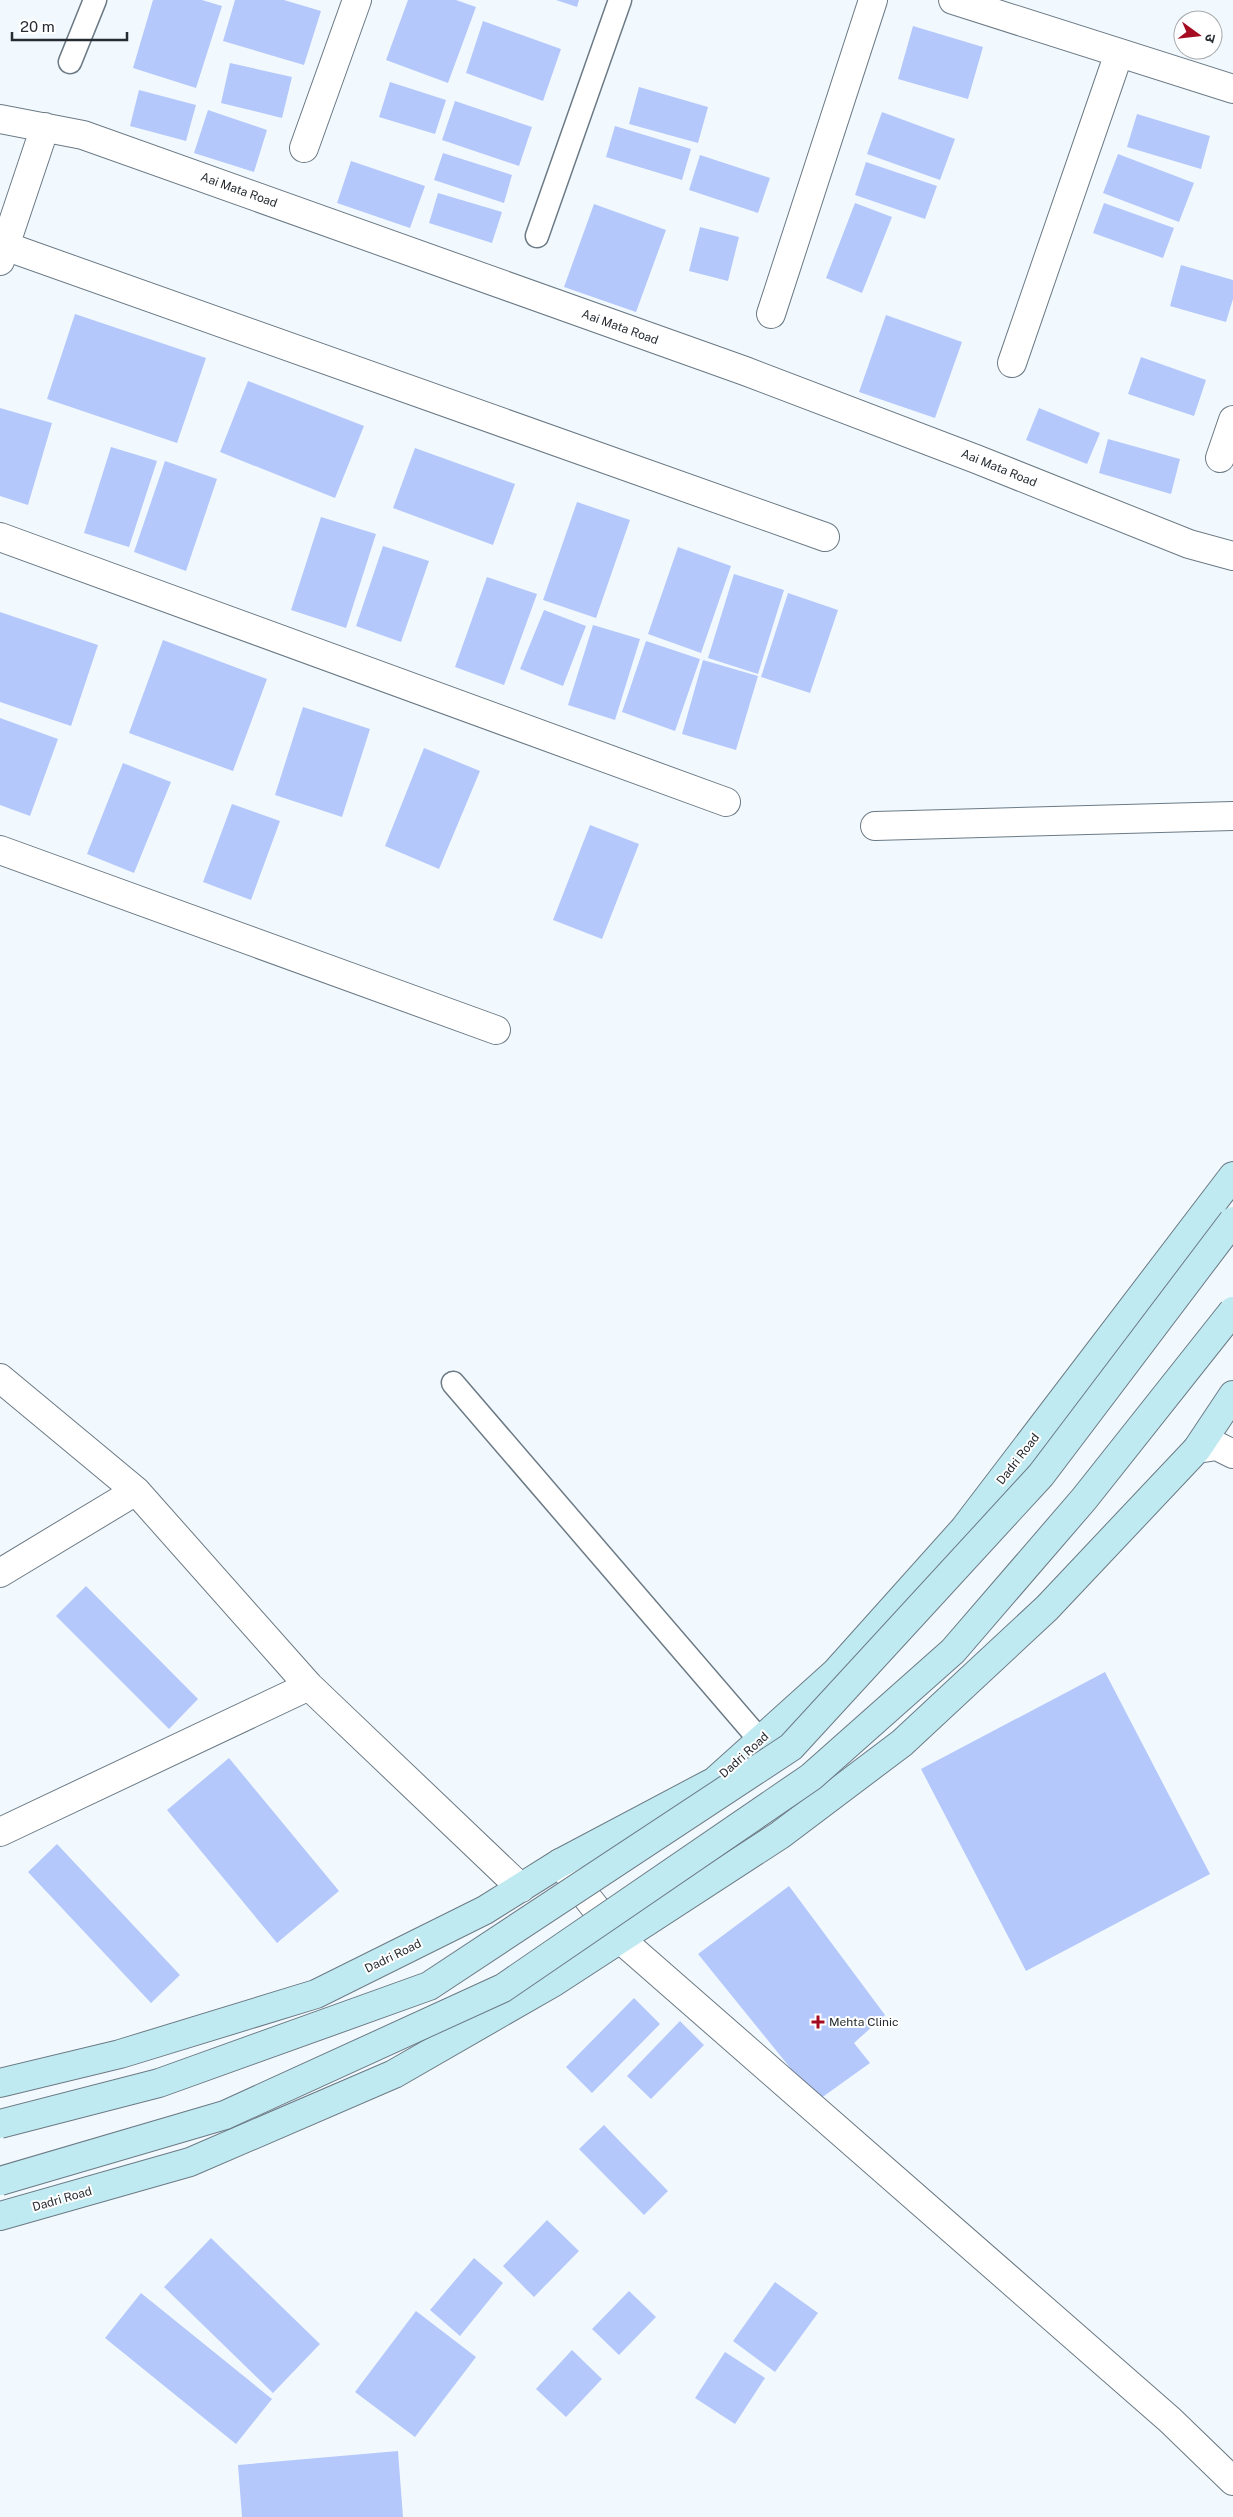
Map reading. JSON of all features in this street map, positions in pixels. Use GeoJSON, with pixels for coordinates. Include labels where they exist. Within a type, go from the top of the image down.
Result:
{"type":"FeatureCollection","features":[{"type":"Feature","properties":{"kind":"main road","name":"Dadri Road"},"geometry":{"type":"LineString","coordinates":[[0,2083],[120,2054],[316,1994],[485,1910],[560,1863],[715,1781],[835,1673],[964,1529],[1233,1176]]}},
{"type":"Feature","properties":{"kind":"main road"},"geometry":{"type":"LineString","coordinates":[[0,2124],[159,2083],[429,1986],[791,1747],[1041,1475],[1233,1221]]}},
{"type":"Feature","properties":{"kind":"main road"},"geometry":{"type":"LineString","coordinates":[[0,2181],[225,2115],[503,1988],[811,1777],[953,1651],[1084,1498],[1233,1311]]}},
{"type":"Feature","properties":{"kind":"main road","name":"Dadri Road"},"geometry":{"type":"LineString","coordinates":[[0,2216],[190,2162],[394,2074],[554,1982],[780,1835],[902,1743],[1047,1608],[1197,1449],[1233,1395]]}},
{"type":"Feature","properties":{"kind":"street"},"geometry":{"type":"LineString","coordinates":[[304,148],[358,0]]}},
{"type":"Feature","properties":{"kind":"street"},"geometry":{"type":"LineString","coordinates":[[771,314],[873,0]]}},
{"type":"Feature","properties":{"kind":"street"},"geometry":{"type":"LineString","coordinates":[[953,0],[1233,89]]}},
{"type":"Feature","properties":{"kind":"street"},"geometry":{"type":"LineString","coordinates":[[1012,363],[1119,54]]}},
{"type":"Feature","properties":{"kind":"street","name":"Aai Mata Road"},"geometry":{"type":"LineString","coordinates":[[0,119],[84,135],[745,371],[976,459],[1189,544],[1233,556]]}},
{"type":"Feature","properties":{"kind":"street"},"geometry":{"type":"LineString","coordinates":[[45,127],[2,254],[826,537]]}},
{"type":"Feature","properties":{"kind":"street"},"geometry":{"type":"LineString","coordinates":[[1220,458],[1233,420]]}},
{"type":"Feature","properties":{"kind":"street"},"geometry":{"type":"LineString","coordinates":[[0,537],[726,802]]}},
{"type":"Feature","properties":{"kind":"street"},"geometry":{"type":"LineString","coordinates":[[875,826],[1233,816]]}},
{"type":"Feature","properties":{"kind":"street"},"geometry":{"type":"LineString","coordinates":[[0,850],[496,1030]]}},
{"type":"Feature","properties":{"kind":"street"},"geometry":{"type":"LineString","coordinates":[[0,1378],[136,1490],[309,1686],[521,1888]]}},
{"type":"Feature","properties":{"kind":"street"},"geometry":{"type":"LineString","coordinates":[[1197,1449],[1217,1446],[1233,1454]]}},
{"type":"Feature","properties":{"kind":"street"},"geometry":{"type":"LineString","coordinates":[[0,1573],[136,1490]]}},
{"type":"Feature","properties":{"kind":"street"},"geometry":{"type":"LineString","coordinates":[[0,1832],[309,1686]]}},
{"type":"Feature","properties":{"kind":"street"},"geometry":{"type":"LineString","coordinates":[[560,1863],[619,1938],[1170,2420],[1233,2480]]}},
{"type":"Feature","properties":{"kind":"lane"},"geometry":{"type":"LineString","coordinates":[[70,62],[95,0]]}},
{"type":"Feature","properties":{"kind":"lane"},"geometry":{"type":"LineString","coordinates":[[537,236],[620,0]]}},
{"type":"Feature","properties":{"kind":"lane"},"geometry":{"type":"LineString","coordinates":[[453,1383],[760,1740]]}},
{"type":"Feature","properties":{"kind":"building"},"geometry":{"type":"Polygon","coordinates":[[[153,0],[202,0],[222,6],[196,88],[133,68],[153,0]]]}},
{"type":"Feature","properties":{"kind":"building"},"geometry":{"type":"Polygon","coordinates":[[[235,0],[284,0],[321,11],[304,65],[223,41],[235,0]]]}},
{"type":"Feature","properties":{"kind":"building"},"geometry":{"type":"Polygon","coordinates":[[[408,0],[456,0],[476,7],[448,83],[386,60],[408,0]]]}},
{"type":"Feature","properties":{"kind":"building"},"geometry":{"type":"Polygon","coordinates":[[[556,0],[579,0],[577,7],[556,0]]]}},
{"type":"Feature","properties":{"kind":"building"},"geometry":{"type":"Polygon","coordinates":[[[483,21],[561,49],[543,101],[466,73],[483,21]]]}},
{"type":"Feature","properties":{"kind":"building"},"geometry":{"type":"Polygon","coordinates":[[[913,26],[983,47],[968,99],[898,79],[913,26]]]}},
{"type":"Feature","properties":{"kind":"building"},"geometry":{"type":"Polygon","coordinates":[[[230,63],[292,77],[282,118],[221,103],[230,63]]]}},
{"type":"Feature","properties":{"kind":"building"},"geometry":{"type":"Polygon","coordinates":[[[390,82],[446,100],[435,134],[379,117],[390,82]]]}},
{"type":"Feature","properties":{"kind":"building"},"geometry":{"type":"Polygon","coordinates":[[[639,87],[708,107],[698,143],[629,124],[639,87]]]}},
{"type":"Feature","properties":{"kind":"building"},"geometry":{"type":"Polygon","coordinates":[[[139,90],[196,105],[186,141],[130,126],[139,90]]]}},
{"type":"Feature","properties":{"kind":"building"},"geometry":{"type":"Polygon","coordinates":[[[455,101],[532,127],[519,166],[442,140],[455,101]]]}},
{"type":"Feature","properties":{"kind":"building"},"geometry":{"type":"Polygon","coordinates":[[[208,110],[267,130],[254,172],[194,153],[208,110]]]}},
{"type":"Feature","properties":{"kind":"building"},"geometry":{"type":"Polygon","coordinates":[[[882,112],[955,139],[940,180],[867,154],[882,112]]]}},
{"type":"Feature","properties":{"kind":"building"},"geometry":{"type":"Polygon","coordinates":[[[1137,114],[1210,136],[1201,169],[1127,147],[1137,114]]]}},
{"type":"Feature","properties":{"kind":"building"},"geometry":{"type":"Polygon","coordinates":[[[615,126],[691,149],[682,180],[606,157],[615,126]]]}},
{"type":"Feature","properties":{"kind":"building"},"geometry":{"type":"Polygon","coordinates":[[[443,153],[512,175],[504,203],[434,180],[443,153]]]}},
{"type":"Feature","properties":{"kind":"building"},"geometry":{"type":"Polygon","coordinates":[[[1118,154],[1194,183],[1179,222],[1103,193],[1118,154]]]}},
{"type":"Feature","properties":{"kind":"building"},"geometry":{"type":"Polygon","coordinates":[[[700,155],[770,178],[758,213],[689,190],[700,155]]]}},
{"type":"Feature","properties":{"kind":"building"},"geometry":{"type":"Polygon","coordinates":[[[351,161],[425,186],[410,228],[337,203],[351,161]]]}},
{"type":"Feature","properties":{"kind":"building"},"geometry":{"type":"Polygon","coordinates":[[[866,162],[937,186],[925,219],[855,195],[866,162]]]}},
{"type":"Feature","properties":{"kind":"building"},"geometry":{"type":"Polygon","coordinates":[[[438,193],[502,212],[492,243],[429,223],[438,193]]]}},
{"type":"Feature","properties":{"kind":"building"},"geometry":{"type":"Polygon","coordinates":[[[855,203],[892,217],[862,293],[826,278],[855,203]]]}},
{"type":"Feature","properties":{"kind":"building"},"geometry":{"type":"Polygon","coordinates":[[[1104,203],[1174,228],[1163,258],[1093,233],[1104,203]]]}},
{"type":"Feature","properties":{"kind":"building"},"geometry":{"type":"Polygon","coordinates":[[[594,204],[666,230],[636,312],[564,287],[594,204]]]}},
{"type":"Feature","properties":{"kind":"building"},"geometry":{"type":"Polygon","coordinates":[[[700,227],[739,237],[728,281],[689,271],[700,227]]]}},
{"type":"Feature","properties":{"kind":"building"},"geometry":{"type":"Polygon","coordinates":[[[1181,265],[1233,280],[1233,299],[1226,322],[1170,306],[1181,265]]]}},
{"type":"Feature","properties":{"kind":"building"},"geometry":{"type":"Polygon","coordinates":[[[75,314],[206,358],[177,443],[47,399],[75,314]]]}},
{"type":"Feature","properties":{"kind":"building"},"geometry":{"type":"Polygon","coordinates":[[[886,315],[962,342],[935,418],[859,392],[886,315]]]}},
{"type":"Feature","properties":{"kind":"building"},"geometry":{"type":"Polygon","coordinates":[[[1141,357],[1206,380],[1194,416],[1128,394],[1141,357]]]}},
{"type":"Feature","properties":{"kind":"building"},"geometry":{"type":"Polygon","coordinates":[[[248,381],[364,426],[335,498],[220,452],[248,381]]]}},
{"type":"Feature","properties":{"kind":"building"},"geometry":{"type":"Polygon","coordinates":[[[0,408],[52,423],[28,505],[0,496],[0,408]]]}},
{"type":"Feature","properties":{"kind":"building"},"geometry":{"type":"Polygon","coordinates":[[[1039,408],[1100,433],[1087,464],[1026,440],[1039,408]]]}},
{"type":"Feature","properties":{"kind":"building"},"geometry":{"type":"Polygon","coordinates":[[[1108,439],[1180,459],[1171,494],[1099,473],[1108,439]]]}},
{"type":"Feature","properties":{"kind":"building"},"geometry":{"type":"Polygon","coordinates":[[[111,447],[157,461],[129,547],[84,533],[111,447]]]}},
{"type":"Feature","properties":{"kind":"building"},"geometry":{"type":"Polygon","coordinates":[[[415,448],[515,484],[493,545],[393,508],[415,448]]]}},
{"type":"Feature","properties":{"kind":"building"},"geometry":{"type":"Polygon","coordinates":[[[165,461],[217,479],[186,571],[134,552],[165,461]]]}},
{"type":"Feature","properties":{"kind":"building"},"geometry":{"type":"Polygon","coordinates":[[[577,502],[630,520],[596,618],[543,600],[577,502]]]}},
{"type":"Feature","properties":{"kind":"building"},"geometry":{"type":"Polygon","coordinates":[[[321,517],[376,534],[346,628],[291,610],[321,517]]]}},
{"type":"Feature","properties":{"kind":"building"},"geometry":{"type":"Polygon","coordinates":[[[383,546],[429,561],[401,642],[356,626],[383,546]]]}},
{"type":"Feature","properties":{"kind":"building"},"geometry":{"type":"Polygon","coordinates":[[[678,547],[731,566],[701,653],[648,634],[678,547]]]}},
{"type":"Feature","properties":{"kind":"building"},"geometry":{"type":"Polygon","coordinates":[[[734,574],[784,590],[758,674],[708,658],[734,574]]]}},
{"type":"Feature","properties":{"kind":"building"},"geometry":{"type":"Polygon","coordinates":[[[487,577],[537,594],[504,685],[455,667],[487,577]]]}},
{"type":"Feature","properties":{"kind":"building"},"geometry":{"type":"Polygon","coordinates":[[[788,593],[838,610],[810,693],[761,677],[788,593]]]}},
{"type":"Feature","properties":{"kind":"building"},"geometry":{"type":"Polygon","coordinates":[[[544,610],[586,626],[563,686],[520,669],[544,610]]]}},
{"type":"Feature","properties":{"kind":"building"},"geometry":{"type":"Polygon","coordinates":[[[0,612],[98,645],[71,726],[0,702],[0,612]]]}},
{"type":"Feature","properties":{"kind":"building"},"geometry":{"type":"Polygon","coordinates":[[[593,625],[640,639],[615,720],[568,705],[593,625]]]}},
{"type":"Feature","properties":{"kind":"building"},"geometry":{"type":"Polygon","coordinates":[[[163,640],[267,679],[233,771],[129,733],[163,640]]]}},
{"type":"Feature","properties":{"kind":"building"},"geometry":{"type":"Polygon","coordinates":[[[646,641],[700,659],[675,731],[622,712],[646,641]]]}},
{"type":"Feature","properties":{"kind":"building"},"geometry":{"type":"Polygon","coordinates":[[[703,660],[758,676],[736,750],[682,734],[703,660]]]}},
{"type":"Feature","properties":{"kind":"building"},"geometry":{"type":"Polygon","coordinates":[[[303,707],[370,729],[342,817],[275,795],[303,707]]]}},
{"type":"Feature","properties":{"kind":"building"},"geometry":{"type":"Polygon","coordinates":[[[0,718],[58,739],[30,816],[0,805],[0,718]]]}},
{"type":"Feature","properties":{"kind":"building"},"geometry":{"type":"Polygon","coordinates":[[[424,748],[480,771],[439,869],[385,846],[424,748]]]}},
{"type":"Feature","properties":{"kind":"building"},"geometry":{"type":"Polygon","coordinates":[[[123,763],[171,782],[134,873],[87,854],[123,763]]]}},
{"type":"Feature","properties":{"kind":"building"},"geometry":{"type":"Polygon","coordinates":[[[232,804],[280,821],[251,900],[203,882],[232,804]]]}},
{"type":"Feature","properties":{"kind":"building"},"geometry":{"type":"Polygon","coordinates":[[[590,825],[639,844],[602,939],[553,920],[590,825]]]}},
{"type":"Feature","properties":{"kind":"building"},"geometry":{"type":"Polygon","coordinates":[[[86,1586],[198,1699],[169,1729],[56,1616],[86,1586]]]}},
{"type":"Feature","properties":{"kind":"building"},"geometry":{"type":"Polygon","coordinates":[[[1105,1672],[1210,1874],[1026,1971],[921,1769],[1105,1672]]]}},
{"type":"Feature","properties":{"kind":"building"},"geometry":{"type":"Polygon","coordinates":[[[229,1758],[339,1891],[277,1943],[167,1810],[229,1758]]]}},
{"type":"Feature","properties":{"kind":"building"},"geometry":{"type":"Polygon","coordinates":[[[57,1844],[180,1975],[151,2003],[28,1872],[57,1844]]]}},
{"type":"Feature","properties":{"kind":"building"},"geometry":{"type":"Polygon","coordinates":[[[789,1886],[885,2015],[854,2043],[870,2063],[817,2101],[698,1954],[789,1886]]]}},
{"type":"Feature","properties":{"kind":"building"},"geometry":{"type":"Polygon","coordinates":[[[634,1998],[660,2024],[592,2093],[566,2067],[634,1998]]]}},
{"type":"Feature","properties":{"kind":"building"},"geometry":{"type":"Polygon","coordinates":[[[680,2021],[704,2045],[651,2099],[627,2076],[680,2021]]]}},
{"type":"Feature","properties":{"kind":"building"},"geometry":{"type":"Polygon","coordinates":[[[604,2125],[668,2191],[644,2215],[579,2149],[604,2125]]]}},
{"type":"Feature","properties":{"kind":"building"},"geometry":{"type":"Polygon","coordinates":[[[547,2220],[579,2251],[534,2297],[503,2266],[547,2220]]]}},
{"type":"Feature","properties":{"kind":"building"},"geometry":{"type":"Polygon","coordinates":[[[211,2238],[320,2344],[273,2393],[164,2287],[211,2238]]]}},
{"type":"Feature","properties":{"kind":"building"},"geometry":{"type":"Polygon","coordinates":[[[474,2258],[503,2283],[460,2336],[430,2310],[474,2258]]]}},
{"type":"Feature","properties":{"kind":"building"},"geometry":{"type":"Polygon","coordinates":[[[775,2282],[818,2313],[775,2372],[733,2341],[775,2282]]]}},
{"type":"Feature","properties":{"kind":"building"},"geometry":{"type":"Polygon","coordinates":[[[629,2291],[656,2317],[619,2355],[592,2329],[629,2291]]]}},
{"type":"Feature","properties":{"kind":"building"},"geometry":{"type":"Polygon","coordinates":[[[141,2293],[272,2399],[236,2444],[105,2338],[141,2293]]]}},
{"type":"Feature","properties":{"kind":"building"},"geometry":{"type":"Polygon","coordinates":[[[416,2311],[476,2357],[415,2437],[355,2392],[416,2311]]]}},
{"type":"Feature","properties":{"kind":"building"},"geometry":{"type":"Polygon","coordinates":[[[572,2350],[602,2379],[566,2417],[536,2389],[572,2350]]]}},
{"type":"Feature","properties":{"kind":"building"},"geometry":{"type":"Polygon","coordinates":[[[725,2352],[765,2378],[735,2424],[695,2398],[725,2352]]]}},
{"type":"Feature","properties":{"kind":"building"},"geometry":{"type":"Polygon","coordinates":[[[398,2451],[403,2517],[242,2517],[238,2465],[398,2451]]]}},
{"type":"Feature","properties":{"kind":"place","name":"Mehta Clinic"},"geometry":{"type":"Point","coordinates":[818,2022]}}]}
